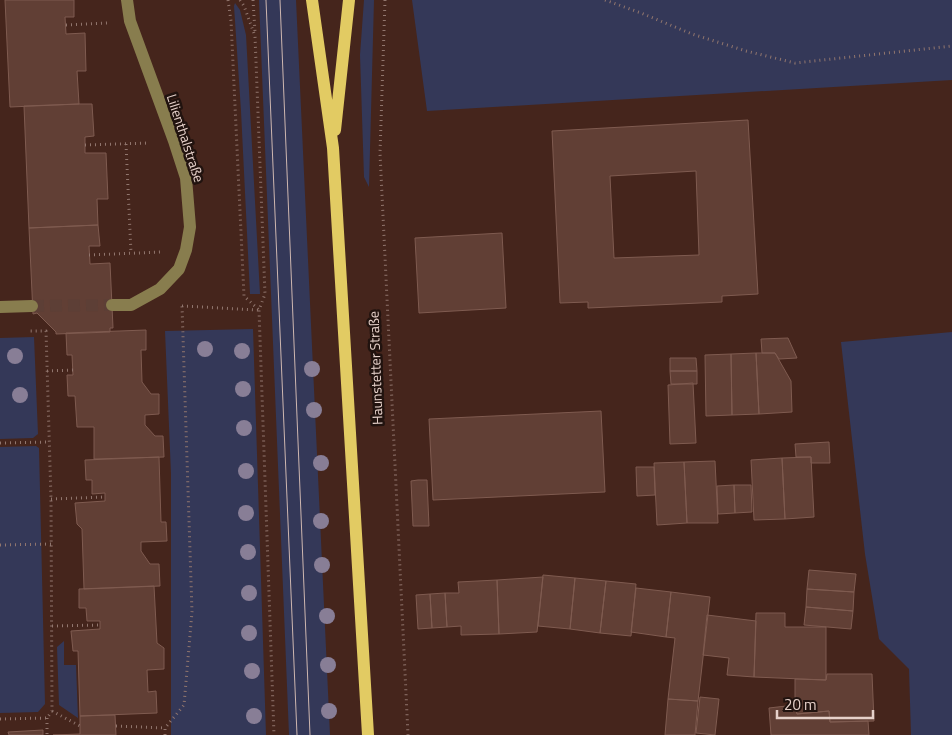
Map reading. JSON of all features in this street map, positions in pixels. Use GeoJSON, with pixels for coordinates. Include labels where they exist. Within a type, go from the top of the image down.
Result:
{"type":"FeatureCollection","features":[{"type":"Feature","properties":{"kind":"main road","name":"Haunstetter Straße"},"geometry":{"type":"LineString","coordinates":[[312,0],[333,148],[368,735]]}},
{"type":"Feature","properties":{"kind":"main road","name":"Haunstetter Straße"},"geometry":{"type":"LineString","coordinates":[[333,148],[349,0]]}},
{"type":"Feature","properties":{"kind":"street","name":"Lilienthalstraße"},"geometry":{"type":"LineString","coordinates":[[112,305],[131,305],[160,288],[179,269],[186,250],[190,227],[186,178],[130,21],[128,0]]}},
{"type":"Feature","properties":{"kind":"street"},"geometry":{"type":"LineString","coordinates":[[0,307],[32,306]]}},
{"type":"Feature","properties":{"kind":"path"},"geometry":{"type":"LineString","coordinates":[[228,0],[231,21],[244,296],[259,310]]}},
{"type":"Feature","properties":{"kind":"path"},"geometry":{"type":"LineString","coordinates":[[240,0],[255,36]]}},
{"type":"Feature","properties":{"kind":"path"},"geometry":{"type":"LineString","coordinates":[[253,0],[265,294],[259,310],[274,735]]}},
{"type":"Feature","properties":{"kind":"path","name":"Haunstetter Straße"},"geometry":{"type":"LineString","coordinates":[[385,0],[380,153],[408,735]]}},
{"type":"Feature","properties":{"kind":"path"},"geometry":{"type":"LineString","coordinates":[[605,0],[692,34],[746,51],[795,63],[952,46]]}},
{"type":"Feature","properties":{"kind":"path"},"geometry":{"type":"LineString","coordinates":[[66,25],[130,21]]}},
{"type":"Feature","properties":{"kind":"path"},"geometry":{"type":"LineString","coordinates":[[85,145],[174,141]]}},
{"type":"Feature","properties":{"kind":"path"},"geometry":{"type":"LineString","coordinates":[[126,144],[131,253]]}},
{"type":"Feature","properties":{"kind":"path"},"geometry":{"type":"LineString","coordinates":[[89,255],[186,250]]}},
{"type":"Feature","properties":{"kind":"path"},"geometry":{"type":"LineString","coordinates":[[160,288],[173,306],[259,310]]}},
{"type":"Feature","properties":{"kind":"path"},"geometry":{"type":"LineString","coordinates":[[165,735],[165,728],[184,705],[192,612],[182,306]]}},
{"type":"Feature","properties":{"kind":"path"},"geometry":{"type":"LineString","coordinates":[[46,331],[52,544],[52,711],[47,718],[48,735]]}},
{"type":"Feature","properties":{"kind":"path"},"geometry":{"type":"LineString","coordinates":[[47,371],[73,370]]}},
{"type":"Feature","properties":{"kind":"path"},"geometry":{"type":"LineString","coordinates":[[0,443],[49,442]]}},
{"type":"Feature","properties":{"kind":"path"},"geometry":{"type":"LineString","coordinates":[[51,499],[105,497]]}},
{"type":"Feature","properties":{"kind":"path"},"geometry":{"type":"LineString","coordinates":[[0,545],[52,544]]}},
{"type":"Feature","properties":{"kind":"path"},"geometry":{"type":"LineString","coordinates":[[52,626],[100,625]]}},
{"type":"Feature","properties":{"kind":"path"},"geometry":{"type":"LineString","coordinates":[[52,711],[80,726]]}},
{"type":"Feature","properties":{"kind":"path"},"geometry":{"type":"LineString","coordinates":[[0,719],[47,718]]}},
{"type":"Feature","properties":{"kind":"path"},"geometry":{"type":"LineString","coordinates":[[116,726],[165,728]]}},
{"type":"Feature","properties":{"kind":"shaded area"},"geometry":{"type":"Polygon","coordinates":[[[259,0],[296,0],[330,735],[289,735],[259,0]]]}},
{"type":"Feature","properties":{"kind":"shaded area"},"geometry":{"type":"Polygon","coordinates":[[[364,0],[374,0],[369,187],[364,177],[360,55],[364,0]]]}},
{"type":"Feature","properties":{"kind":"shaded area"},"geometry":{"type":"Polygon","coordinates":[[[412,0],[952,0],[952,80],[427,111],[412,0]]]}},
{"type":"Feature","properties":{"kind":"shaded area"},"geometry":{"type":"Polygon","coordinates":[[[235,3],[240,10],[246,35],[260,294],[250,294],[235,3]]]}},
{"type":"Feature","properties":{"kind":"shaded area"},"geometry":{"type":"Polygon","coordinates":[[[253,329],[266,735],[171,735],[171,474],[165,331],[253,329]]]}},
{"type":"Feature","properties":{"kind":"shaded area"},"geometry":{"type":"Polygon","coordinates":[[[952,332],[952,735],[911,735],[909,669],[879,639],[865,554],[841,342],[952,332]]]}},
{"type":"Feature","properties":{"kind":"shaded area"},"geometry":{"type":"Polygon","coordinates":[[[34,337],[38,434],[33,438],[0,439],[0,338],[34,337]]]}},
{"type":"Feature","properties":{"kind":"shaded area"},"geometry":{"type":"Polygon","coordinates":[[[36,446],[39,448],[45,704],[38,712],[0,713],[0,447],[36,446]]]}},
{"type":"Feature","properties":{"kind":"shaded area"},"geometry":{"type":"Polygon","coordinates":[[[64,641],[64,665],[76,665],[78,718],[59,705],[57,647],[64,641]]]}},
{"type":"Feature","properties":{"kind":"building"},"geometry":{"type":"Polygon","coordinates":[[[5,0],[74,0],[74,17],[65,17],[66,34],[85,33],[86,71],[77,71],[79,104],[10,107],[5,0]]]}},
{"type":"Feature","properties":{"kind":"building"},"geometry":{"type":"Polygon","coordinates":[[[92,104],[94,136],[85,137],[85,153],[106,153],[108,199],[97,199],[98,225],[29,228],[24,106],[92,104]]]}},
{"type":"Feature","properties":{"kind":"building"},"geometry":{"type":"Polygon","coordinates":[[[748,120],[758,294],[722,296],[722,302],[588,308],[588,302],[560,303],[552,131],[748,120]],[[696,171],[610,176],[614,258],[699,255],[696,171]]]}},
{"type":"Feature","properties":{"kind":"building"},"geometry":{"type":"Polygon","coordinates":[[[98,225],[100,246],[89,246],[90,264],[110,263],[113,328],[110,328],[110,332],[56,334],[37,313],[33,314],[29,228],[98,225]]]}},
{"type":"Feature","properties":{"kind":"building"},"geometry":{"type":"Polygon","coordinates":[[[502,233],[506,308],[419,313],[415,238],[502,233]]]}},
{"type":"Feature","properties":{"kind":"building"},"geometry":{"type":"Polygon","coordinates":[[[146,330],[146,350],[141,350],[142,382],[151,394],[159,394],[159,414],[145,415],[145,425],[155,436],[163,436],[164,457],[94,459],[94,427],[77,427],[75,396],[68,396],[67,375],[73,375],[72,355],[67,355],[66,333],[146,330]]]}},
{"type":"Feature","properties":{"kind":"building"},"geometry":{"type":"Polygon","coordinates":[[[788,338],[797,358],[779,359],[775,353],[762,353],[761,339],[788,338]]]}},
{"type":"Feature","properties":{"kind":"building"},"geometry":{"type":"Polygon","coordinates":[[[756,353],[775,353],[791,381],[792,412],[759,414],[756,353]]]}},
{"type":"Feature","properties":{"kind":"building"},"geometry":{"type":"Polygon","coordinates":[[[756,353],[759,414],[732,415],[731,354],[756,353]]]}},
{"type":"Feature","properties":{"kind":"building"},"geometry":{"type":"Polygon","coordinates":[[[731,354],[732,415],[706,416],[705,355],[731,354]]]}},
{"type":"Feature","properties":{"kind":"building"},"geometry":{"type":"Polygon","coordinates":[[[670,358],[696,358],[697,371],[670,371],[670,358]]]}},
{"type":"Feature","properties":{"kind":"building"},"geometry":{"type":"Polygon","coordinates":[[[670,371],[697,371],[697,384],[671,384],[670,371]]]}},
{"type":"Feature","properties":{"kind":"building"},"geometry":{"type":"Polygon","coordinates":[[[693,383],[696,443],[670,444],[668,385],[693,383]]]}},
{"type":"Feature","properties":{"kind":"building"},"geometry":{"type":"Polygon","coordinates":[[[601,411],[605,492],[433,500],[429,419],[601,411]]]}},
{"type":"Feature","properties":{"kind":"building"},"geometry":{"type":"Polygon","coordinates":[[[829,442],[830,463],[811,463],[811,457],[796,457],[795,444],[829,442]]]}},
{"type":"Feature","properties":{"kind":"building"},"geometry":{"type":"Polygon","coordinates":[[[159,457],[161,522],[166,522],[167,541],[141,542],[141,551],[150,564],[159,564],[160,586],[84,589],[82,529],[77,524],[75,503],[105,501],[105,493],[92,494],[92,480],[86,480],[85,460],[159,457]]]}},
{"type":"Feature","properties":{"kind":"building"},"geometry":{"type":"Polygon","coordinates":[[[811,457],[814,517],[785,519],[782,458],[811,457]]]}},
{"type":"Feature","properties":{"kind":"building"},"geometry":{"type":"Polygon","coordinates":[[[782,458],[785,519],[754,520],[751,460],[782,458]]]}},
{"type":"Feature","properties":{"kind":"building"},"geometry":{"type":"Polygon","coordinates":[[[715,461],[718,523],[687,523],[684,462],[715,461]]]}},
{"type":"Feature","properties":{"kind":"building"},"geometry":{"type":"Polygon","coordinates":[[[684,462],[687,523],[657,525],[654,463],[684,462]]]}},
{"type":"Feature","properties":{"kind":"building"},"geometry":{"type":"Polygon","coordinates":[[[636,467],[654,467],[655,495],[637,496],[636,467]]]}},
{"type":"Feature","properties":{"kind":"building"},"geometry":{"type":"Polygon","coordinates":[[[427,480],[429,526],[413,526],[411,481],[427,480]]]}},
{"type":"Feature","properties":{"kind":"building"},"geometry":{"type":"Polygon","coordinates":[[[734,485],[735,513],[718,514],[717,486],[734,485]]]}},
{"type":"Feature","properties":{"kind":"building"},"geometry":{"type":"Polygon","coordinates":[[[734,485],[751,485],[752,512],[735,513],[734,485]]]}},
{"type":"Feature","properties":{"kind":"building"},"geometry":{"type":"Polygon","coordinates":[[[809,570],[856,574],[854,592],[807,589],[809,570]]]}},
{"type":"Feature","properties":{"kind":"building"},"geometry":{"type":"Polygon","coordinates":[[[543,575],[575,578],[570,629],[538,626],[543,575]]]}},
{"type":"Feature","properties":{"kind":"building"},"geometry":{"type":"Polygon","coordinates":[[[543,577],[537,632],[499,634],[497,580],[543,577]]]}},
{"type":"Feature","properties":{"kind":"building"},"geometry":{"type":"Polygon","coordinates":[[[575,578],[606,581],[600,633],[570,629],[575,578]]]}},
{"type":"Feature","properties":{"kind":"building"},"geometry":{"type":"Polygon","coordinates":[[[497,580],[499,634],[461,635],[461,626],[447,627],[445,593],[459,593],[458,582],[497,580]]]}},
{"type":"Feature","properties":{"kind":"building"},"geometry":{"type":"Polygon","coordinates":[[[606,581],[636,584],[631,636],[600,633],[606,581]]]}},
{"type":"Feature","properties":{"kind":"building"},"geometry":{"type":"Polygon","coordinates":[[[154,586],[157,643],[164,648],[164,669],[147,670],[148,692],[156,691],[157,713],[80,716],[78,651],[73,651],[71,631],[100,629],[100,621],[87,621],[86,608],[79,608],[79,589],[154,586]]]}},
{"type":"Feature","properties":{"kind":"building"},"geometry":{"type":"Polygon","coordinates":[[[636,588],[671,592],[666,637],[631,632],[636,588]]]}},
{"type":"Feature","properties":{"kind":"building"},"geometry":{"type":"Polygon","coordinates":[[[807,589],[854,592],[853,611],[806,607],[807,589]]]}},
{"type":"Feature","properties":{"kind":"building"},"geometry":{"type":"Polygon","coordinates":[[[671,592],[710,597],[698,701],[668,699],[675,638],[666,637],[671,592]]]}},
{"type":"Feature","properties":{"kind":"building"},"geometry":{"type":"Polygon","coordinates":[[[445,593],[447,627],[432,628],[430,594],[445,593]]]}},
{"type":"Feature","properties":{"kind":"building"},"geometry":{"type":"Polygon","coordinates":[[[430,594],[432,628],[418,629],[416,595],[430,594]]]}},
{"type":"Feature","properties":{"kind":"building"},"geometry":{"type":"Polygon","coordinates":[[[806,607],[853,611],[851,629],[804,625],[806,607]]]}},
{"type":"Feature","properties":{"kind":"building"},"geometry":{"type":"Polygon","coordinates":[[[756,613],[785,613],[785,627],[826,627],[826,680],[754,677],[756,613]]]}},
{"type":"Feature","properties":{"kind":"building"},"geometry":{"type":"Polygon","coordinates":[[[707,615],[756,621],[754,677],[727,675],[729,658],[703,655],[707,615]]]}},
{"type":"Feature","properties":{"kind":"building"},"geometry":{"type":"Polygon","coordinates":[[[827,674],[872,674],[874,721],[830,722],[829,711],[797,714],[795,679],[826,680],[827,674]]]}},
{"type":"Feature","properties":{"kind":"building"},"geometry":{"type":"Polygon","coordinates":[[[700,697],[719,699],[715,735],[696,733],[700,697]]]}},
{"type":"Feature","properties":{"kind":"building"},"geometry":{"type":"Polygon","coordinates":[[[668,699],[698,701],[695,735],[665,735],[668,699]]]}},
{"type":"Feature","properties":{"kind":"building"},"geometry":{"type":"Polygon","coordinates":[[[795,705],[797,714],[829,711],[830,722],[868,721],[869,735],[771,735],[769,708],[795,705]]]}},
{"type":"Feature","properties":{"kind":"building"},"geometry":{"type":"Polygon","coordinates":[[[115,715],[116,735],[53,735],[80,734],[80,716],[115,715]]]}},
{"type":"Feature","properties":{"kind":"building"},"geometry":{"type":"Polygon","coordinates":[[[43,730],[43,735],[9,735],[8,732],[43,730]]]}},
{"type":"Feature","properties":{"kind":"tunnel"},"geometry":{"type":"LineString","coordinates":[[32,306],[112,305]]}},
{"type":"Feature","properties":{"kind":"tram line"},"geometry":{"type":"LineString","coordinates":[[266,0],[297,735]]}},
{"type":"Feature","properties":{"kind":"tram line"},"geometry":{"type":"LineString","coordinates":[[280,0],[310,735]]}}]}
